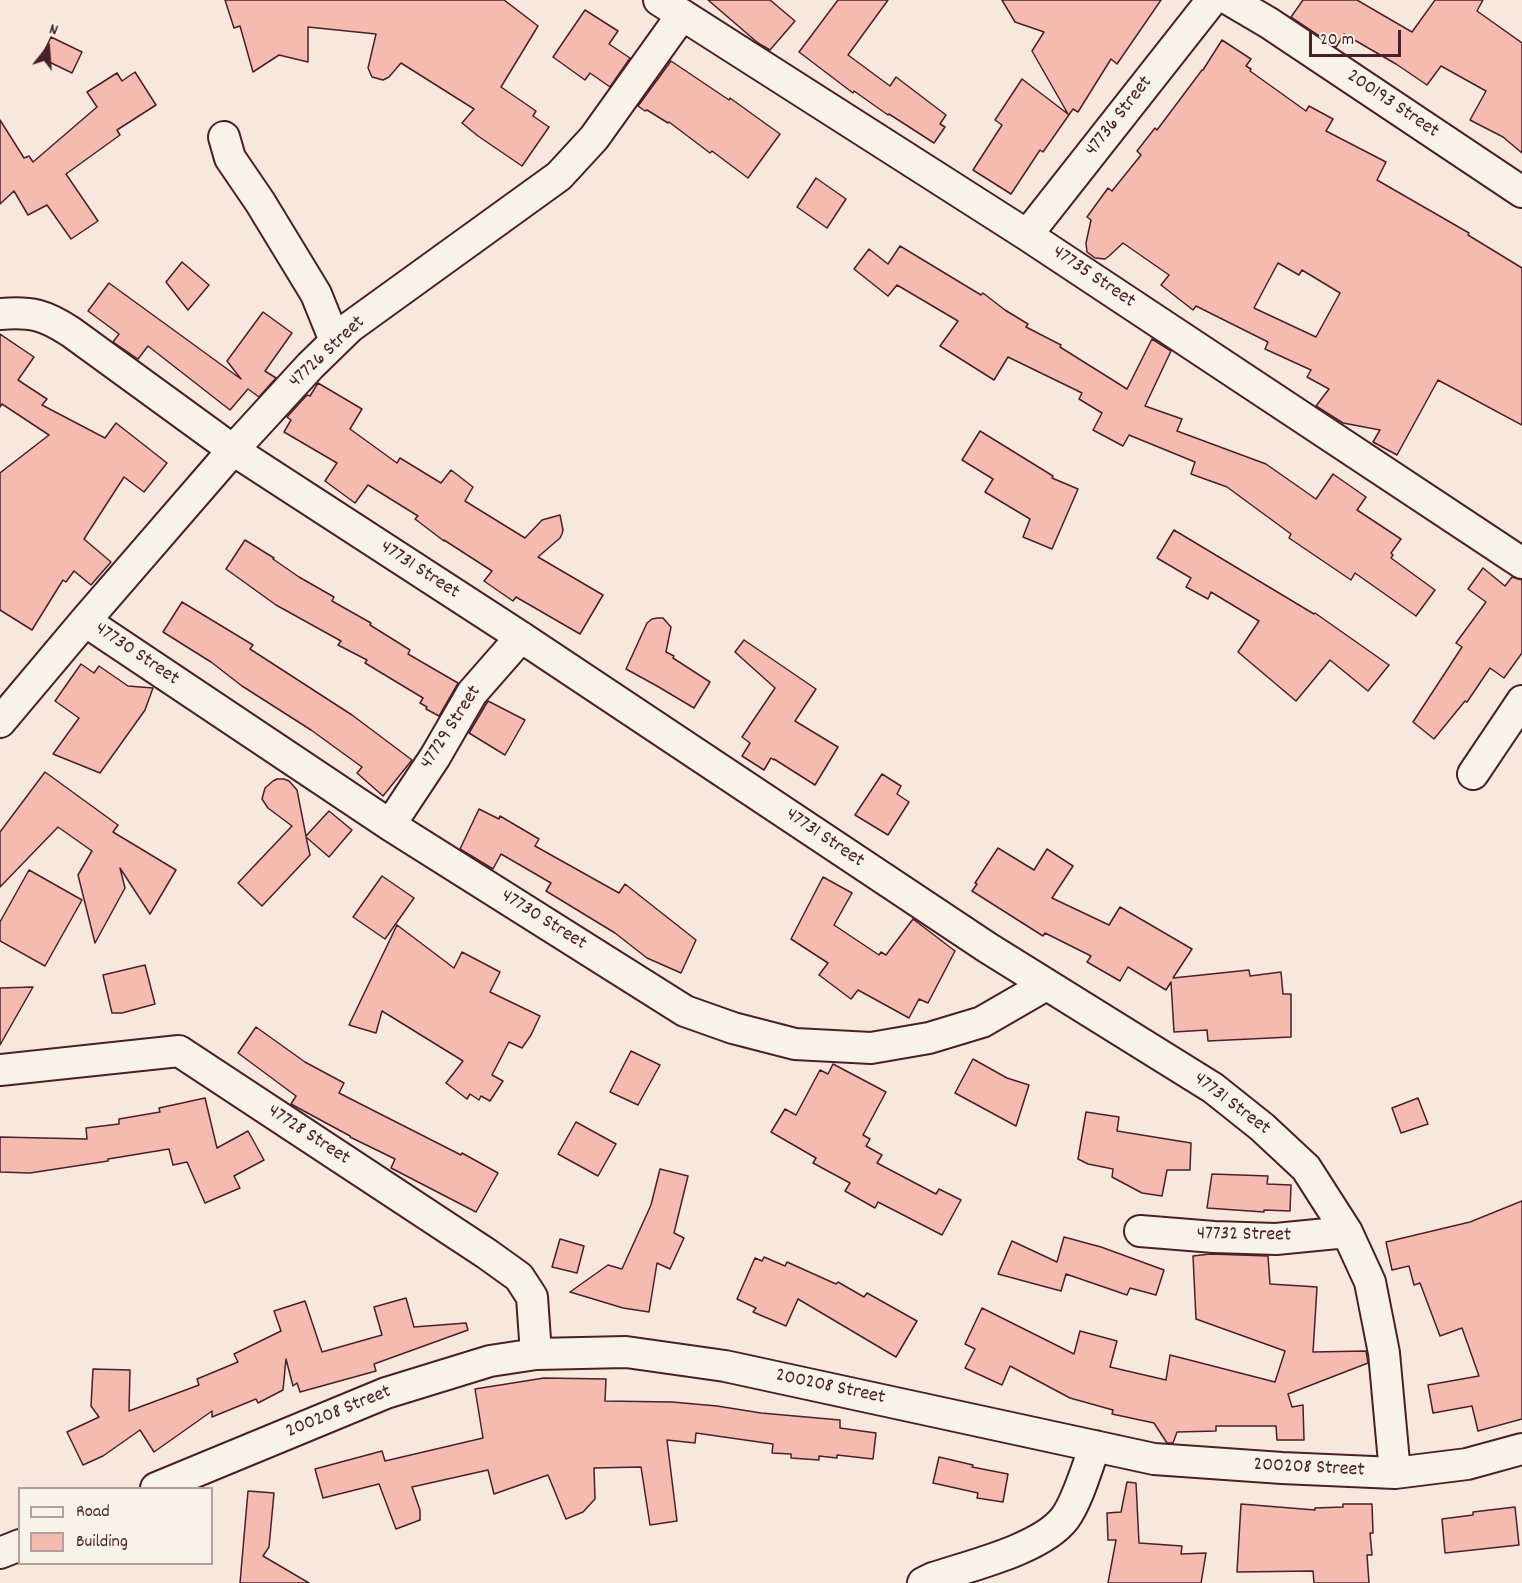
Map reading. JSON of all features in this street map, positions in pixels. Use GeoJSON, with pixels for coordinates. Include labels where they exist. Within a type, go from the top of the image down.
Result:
{"type":"FeatureCollection","features":[{"type":"Feature","properties":{"kind":"street","name":"47736 Street"},"geometry":{"type":"LineString","coordinates":[[1027,234],[1212,0]]}},
{"type":"Feature","properties":{"kind":"street","name":"200193 Street"},"geometry":{"type":"LineString","coordinates":[[1230,0],[1269,23],[1522,192]]}},
{"type":"Feature","properties":{"kind":"street","name":"47735 Street"},"geometry":{"type":"LineString","coordinates":[[671,8],[1027,234],[1522,563]]}},
{"type":"Feature","properties":{"kind":"street","name":"47726 Street"},"geometry":{"type":"LineString","coordinates":[[0,722],[233,450],[310,366],[350,327],[559,176],[594,138],[671,8]]}},
{"type":"Feature","properties":{"kind":"street"},"geometry":{"type":"LineString","coordinates":[[224,137],[231,158],[316,294],[336,341]]}},
{"type":"Feature","properties":{"kind":"street","name":"47731 Street"},"geometry":{"type":"LineString","coordinates":[[0,314],[35,314],[52,319],[233,450],[521,637],[988,948],[1213,1088],[1262,1127],[1306,1168],[1347,1232],[1370,1282],[1384,1353],[1395,1473]]}},
{"type":"Feature","properties":{"kind":"street","name":"47730 Street"},"geometry":{"type":"LineString","coordinates":[[85,621],[390,825],[685,1011],[733,1028],[795,1044],[871,1048],[929,1038],[981,1022],[1046,985]]}},
{"type":"Feature","properties":{"kind":"street","name":"47729 Street"},"geometry":{"type":"LineString","coordinates":[[390,825],[435,757],[472,693],[521,637]]}},
{"type":"Feature","properties":{"kind":"street"},"geometry":{"type":"LineString","coordinates":[[1473,774],[1522,701]]}},
{"type":"Feature","properties":{"kind":"street","name":"47728 Street"},"geometry":{"type":"LineString","coordinates":[[0,1070],[178,1051],[477,1247],[519,1277],[532,1298],[536,1354]]}},
{"type":"Feature","properties":{"kind":"street","name":"47732 Street"},"geometry":{"type":"LineString","coordinates":[[1140,1231],[1276,1239],[1347,1232]]}},
{"type":"Feature","properties":{"kind":"street","name":"200208 Street"},"geometry":{"type":"LineString","coordinates":[[158,1487],[386,1393],[490,1362],[536,1354],[626,1352],[725,1366],[1154,1459],[1395,1473],[1467,1464],[1522,1449]]}},
{"type":"Feature","properties":{"kind":"street"},"geometry":{"type":"LineString","coordinates":[[923,1583],[1019,1550],[1051,1533],[1065,1517],[1080,1487],[1095,1446]]}},
{"type":"Feature","properties":{"kind":"street"},"geometry":{"type":"LineString","coordinates":[[0,1553],[18,1546]]}},
{"type":"Feature","properties":{"kind":"building"},"geometry":{"type":"Polygon","coordinates":[[[225,0],[504,0],[538,26],[501,87],[536,111],[533,116],[549,127],[522,166],[462,123],[474,109],[401,63],[389,77],[383,80],[372,77],[368,68],[376,34],[308,27],[308,62],[279,55],[253,72],[240,26],[234,28],[225,0]]]}},
{"type":"Feature","properties":{"kind":"building"},"geometry":{"type":"Polygon","coordinates":[[[708,0],[770,0],[795,21],[770,50],[758,43],[708,0]]]}},
{"type":"Feature","properties":{"kind":"building"},"geometry":{"type":"Polygon","coordinates":[[[838,0],[888,0],[848,55],[890,86],[896,77],[946,115],[940,124],[945,127],[934,143],[854,91],[853,93],[799,52],[838,0]]]}},
{"type":"Feature","properties":{"kind":"building"},"geometry":{"type":"Polygon","coordinates":[[[1002,0],[1161,0],[1117,64],[1111,59],[1078,112],[1073,109],[1043,152],[1040,150],[1011,194],[973,170],[1002,125],[995,120],[1022,79],[1068,114],[1032,51],[1044,32],[1015,22],[1002,0]]]}},
{"type":"Feature","properties":{"kind":"building"},"geometry":{"type":"Polygon","coordinates":[[[1303,0],[1357,0],[1412,32],[1435,0],[1483,0],[1477,11],[1522,43],[1522,153],[1503,137],[1470,120],[1486,91],[1441,66],[1427,85],[1344,34],[1336,47],[1291,17],[1303,0]]]}},
{"type":"Feature","properties":{"kind":"building"},"geometry":{"type":"Polygon","coordinates":[[[585,10],[618,31],[609,44],[630,58],[610,87],[590,73],[585,80],[553,57],[585,10]]]}},
{"type":"Feature","properties":{"kind":"building"},"geometry":{"type":"Polygon","coordinates":[[[51,37],[82,52],[72,73],[41,58],[51,37]]]}},
{"type":"Feature","properties":{"kind":"building"},"geometry":{"type":"Polygon","coordinates":[[[1222,40],[1251,59],[1246,66],[1251,69],[1250,71],[1306,111],[1309,106],[1333,119],[1326,131],[1386,162],[1377,180],[1469,233],[1468,235],[1522,268],[1522,425],[1438,380],[1397,455],[1373,442],[1380,430],[1343,423],[1316,406],[1329,389],[1307,377],[1311,370],[1265,349],[1268,342],[1196,306],[1193,310],[1161,285],[1169,275],[1123,243],[1105,259],[1095,258],[1087,252],[1086,243],[1091,220],[1087,217],[1108,188],[1112,191],[1141,155],[1137,151],[1155,128],[1157,130],[1203,70],[1222,40]],[[1278,263],[1254,308],[1316,337],[1340,293],[1302,270],[1299,275],[1278,263]]]}},
{"type":"Feature","properties":{"kind":"building"},"geometry":{"type":"Polygon","coordinates":[[[671,61],[729,100],[730,98],[780,134],[748,178],[669,122],[638,106],[671,61]]]}},
{"type":"Feature","properties":{"kind":"building"},"geometry":{"type":"Polygon","coordinates":[[[135,72],[156,105],[117,130],[120,135],[66,174],[98,221],[71,239],[47,205],[28,215],[14,191],[0,204],[0,120],[24,158],[29,156],[33,162],[97,107],[87,92],[117,73],[122,81],[135,72]]]}},
{"type":"Feature","properties":{"kind":"building"},"geometry":{"type":"Polygon","coordinates":[[[816,178],[846,199],[827,228],[797,207],[816,178]]]}},
{"type":"Feature","properties":{"kind":"building"},"geometry":{"type":"Polygon","coordinates":[[[900,246],[981,295],[983,293],[1028,324],[1026,327],[1061,345],[1060,347],[1127,389],[1152,339],[1171,351],[1145,406],[1182,419],[1177,431],[1266,464],[1316,499],[1333,474],[1366,497],[1357,510],[1401,539],[1391,553],[1393,555],[1391,558],[1435,590],[1416,616],[1355,573],[1351,580],[1289,538],[1291,534],[1227,487],[1191,474],[1195,462],[1129,435],[1123,446],[1093,430],[1102,413],[1079,399],[1082,393],[1008,357],[994,380],[940,346],[958,321],[897,285],[888,296],[854,269],[869,249],[888,264],[900,246]]]}},
{"type":"Feature","properties":{"kind":"building"},"geometry":{"type":"Polygon","coordinates":[[[182,262],[209,285],[188,310],[166,282],[182,262]]]}},
{"type":"Feature","properties":{"kind":"building"},"geometry":{"type":"Polygon","coordinates":[[[109,283],[241,379],[227,361],[263,312],[292,333],[265,371],[276,378],[259,397],[248,389],[230,410],[148,346],[138,359],[113,342],[119,334],[88,311],[109,283]]]}},
{"type":"Feature","properties":{"kind":"building"},"geometry":{"type":"Polygon","coordinates":[[[0,334],[34,357],[18,380],[47,399],[42,405],[105,438],[116,423],[167,463],[144,492],[124,477],[84,539],[111,562],[91,585],[74,571],[66,582],[63,580],[32,630],[0,610],[0,473],[49,435],[2,404],[0,407],[0,334]]]}},
{"type":"Feature","properties":{"kind":"building"},"geometry":{"type":"Polygon","coordinates":[[[318,383],[362,409],[350,429],[397,463],[400,458],[441,483],[451,470],[473,487],[465,501],[525,538],[542,520],[560,515],[563,530],[560,538],[538,557],[603,595],[580,634],[516,597],[513,601],[484,581],[492,571],[444,541],[415,519],[418,516],[368,485],[355,503],[325,481],[337,463],[284,432],[291,420],[287,417],[307,395],[310,396],[318,383]]]}},
{"type":"Feature","properties":{"kind":"building"},"geometry":{"type":"Polygon","coordinates":[[[980,431],[1053,476],[1052,478],[1078,489],[1052,549],[1023,537],[1030,519],[985,492],[993,479],[962,460],[980,431]]]}},
{"type":"Feature","properties":{"kind":"building"},"geometry":{"type":"Polygon","coordinates":[[[1174,530],[1315,613],[1389,665],[1368,691],[1330,660],[1296,701],[1238,652],[1259,621],[1211,592],[1208,599],[1186,587],[1191,578],[1157,558],[1174,530]]]}},
{"type":"Feature","properties":{"kind":"building"},"geometry":{"type":"Polygon","coordinates":[[[245,540],[299,577],[334,597],[332,601],[371,623],[370,625],[410,650],[408,654],[458,683],[439,716],[420,703],[423,698],[365,663],[367,660],[338,645],[341,641],[276,605],[226,569],[245,540]]]}},
{"type":"Feature","properties":{"kind":"building"},"geometry":{"type":"Polygon","coordinates":[[[1483,568],[1505,586],[1512,577],[1522,580],[1522,653],[1504,678],[1490,668],[1467,702],[1465,701],[1434,739],[1413,722],[1462,647],[1456,643],[1486,602],[1468,589],[1483,568]]]}},
{"type":"Feature","properties":{"kind":"building"},"geometry":{"type":"Polygon","coordinates":[[[182,602],[253,645],[250,649],[352,715],[412,760],[383,796],[357,773],[362,767],[311,730],[242,686],[211,662],[163,632],[182,602]]]}},
{"type":"Feature","properties":{"kind":"building"},"geometry":{"type":"Polygon","coordinates":[[[663,618],[671,627],[666,652],[710,682],[694,708],[626,669],[647,623],[663,618]]]}},
{"type":"Feature","properties":{"kind":"building"},"geometry":{"type":"Polygon","coordinates":[[[744,640],[816,689],[795,721],[838,747],[815,785],[774,759],[771,758],[764,770],[742,756],[750,743],[742,737],[775,688],[735,652],[744,640]]]}},
{"type":"Feature","properties":{"kind":"building"},"geometry":{"type":"Polygon","coordinates":[[[81,664],[94,673],[99,666],[128,686],[153,688],[145,710],[100,773],[53,754],[79,718],[55,701],[81,664]]]}},
{"type":"Feature","properties":{"kind":"building"},"geometry":{"type":"Polygon","coordinates":[[[488,701],[525,720],[505,755],[469,733],[488,701]]]}},
{"type":"Feature","properties":{"kind":"building"},"geometry":{"type":"Polygon","coordinates":[[[45,772],[118,825],[113,832],[176,870],[150,914],[120,868],[125,888],[95,943],[78,875],[92,851],[58,827],[0,887],[0,832],[45,772]]]}},
{"type":"Feature","properties":{"kind":"building"},"geometry":{"type":"Polygon","coordinates":[[[882,774],[901,786],[897,794],[909,802],[888,835],[855,815],[882,774]]]}},
{"type":"Feature","properties":{"kind":"building"},"geometry":{"type":"Polygon","coordinates":[[[277,779],[289,781],[297,790],[306,836],[329,811],[352,830],[329,857],[306,837],[310,855],[262,906],[238,883],[292,826],[268,808],[262,799],[265,788],[277,779]]]}},
{"type":"Feature","properties":{"kind":"building"},"geometry":{"type":"Polygon","coordinates":[[[479,809],[499,819],[500,816],[539,839],[535,846],[619,893],[625,884],[696,940],[681,973],[647,958],[615,933],[546,891],[551,883],[501,854],[493,869],[460,849],[479,809]]]}},
{"type":"Feature","properties":{"kind":"building"},"geometry":{"type":"Polygon","coordinates":[[[998,848],[1034,870],[1047,849],[1073,866],[1052,898],[1109,925],[1120,907],[1192,949],[1173,978],[1249,970],[1250,976],[1281,972],[1283,994],[1291,994],[1291,1037],[1208,1041],[1207,1030],[1174,1032],[1171,982],[1166,990],[1128,967],[1120,981],[1087,962],[1091,956],[1045,933],[1043,936],[972,891],[998,848]]]}},
{"type":"Feature","properties":{"kind":"building"},"geometry":{"type":"Polygon","coordinates":[[[29,870],[82,900],[45,966],[0,941],[0,922],[29,870]]]}},
{"type":"Feature","properties":{"kind":"building"},"geometry":{"type":"Polygon","coordinates":[[[382,876],[414,898],[385,939],[353,917],[382,876]]]}},
{"type":"Feature","properties":{"kind":"building"},"geometry":{"type":"Polygon","coordinates":[[[823,877],[852,893],[834,925],[879,955],[881,952],[886,955],[913,919],[955,951],[928,1003],[919,999],[909,1018],[858,990],[851,999],[819,975],[828,963],[791,939],[823,877]]]}},
{"type":"Feature","properties":{"kind":"building"},"geometry":{"type":"Polygon","coordinates":[[[397,925],[454,968],[462,952],[500,972],[490,992],[540,1016],[522,1048],[509,1042],[492,1075],[503,1081],[490,1101],[481,1096],[479,1100],[470,1094],[467,1099],[446,1083],[463,1061],[382,1011],[376,1033],[349,1025],[397,925]]]}},
{"type":"Feature","properties":{"kind":"building"},"geometry":{"type":"Polygon","coordinates":[[[145,965],[155,1004],[122,1013],[112,1013],[103,975],[145,965]]]}},
{"type":"Feature","properties":{"kind":"building"},"geometry":{"type":"Polygon","coordinates":[[[33,987],[0,1045],[0,988],[33,987]]]}},
{"type":"Feature","properties":{"kind":"building"},"geometry":{"type":"Polygon","coordinates":[[[256,1027],[305,1062],[344,1083],[339,1093],[498,1173],[476,1212],[391,1168],[395,1159],[291,1104],[296,1096],[238,1053],[256,1027]]]}},
{"type":"Feature","properties":{"kind":"building"},"geometry":{"type":"Polygon","coordinates":[[[631,1051],[660,1065],[638,1105],[610,1092],[631,1051]]]}},
{"type":"Feature","properties":{"kind":"building"},"geometry":{"type":"Polygon","coordinates":[[[973,1059],[1007,1078],[1029,1085],[1016,1126],[955,1093],[973,1059]]]}},
{"type":"Feature","properties":{"kind":"building"},"geometry":{"type":"Polygon","coordinates":[[[833,1064],[886,1092],[863,1135],[870,1139],[866,1146],[882,1155],[877,1163],[936,1194],[939,1189],[961,1200],[942,1235],[878,1202],[875,1208],[845,1191],[850,1183],[813,1163],[816,1158],[771,1132],[785,1109],[796,1115],[820,1070],[828,1074],[833,1064]]]}},
{"type":"Feature","properties":{"kind":"building"},"geometry":{"type":"Polygon","coordinates":[[[205,1098],[217,1148],[248,1131],[264,1160],[234,1176],[240,1188],[205,1203],[187,1162],[173,1165],[169,1149],[30,1173],[0,1172],[0,1137],[87,1139],[86,1128],[119,1124],[119,1119],[160,1112],[159,1108],[205,1098]]]}},
{"type":"Feature","properties":{"kind":"building"},"geometry":{"type":"Polygon","coordinates":[[[1418,1098],[1428,1124],[1401,1133],[1392,1108],[1418,1098]]]}},
{"type":"Feature","properties":{"kind":"building"},"geometry":{"type":"Polygon","coordinates":[[[1086,1112],[1119,1117],[1117,1131],[1191,1143],[1190,1170],[1167,1170],[1162,1196],[1142,1193],[1112,1177],[1113,1169],[1088,1164],[1078,1159],[1086,1112]]]}},
{"type":"Feature","properties":{"kind":"building"},"geometry":{"type":"Polygon","coordinates":[[[576,1122],[616,1144],[598,1176],[558,1154],[576,1122]]]}},
{"type":"Feature","properties":{"kind":"building"},"geometry":{"type":"Polygon","coordinates":[[[660,1169],[688,1176],[674,1233],[684,1238],[670,1269],[657,1263],[649,1312],[623,1308],[570,1292],[608,1265],[622,1269],[651,1205],[660,1169]]]}},
{"type":"Feature","properties":{"kind":"building"},"geometry":{"type":"Polygon","coordinates":[[[1212,1174],[1268,1176],[1267,1184],[1291,1185],[1290,1211],[1264,1210],[1264,1212],[1207,1208],[1212,1174]]]}},
{"type":"Feature","properties":{"kind":"building"},"geometry":{"type":"Polygon","coordinates":[[[1522,1201],[1522,1419],[1478,1431],[1472,1406],[1433,1413],[1428,1385],[1479,1376],[1462,1328],[1440,1336],[1420,1283],[1414,1285],[1409,1266],[1392,1270],[1386,1242],[1470,1222],[1522,1201]]]}},
{"type":"Feature","properties":{"kind":"building"},"geometry":{"type":"Polygon","coordinates":[[[1064,1237],[1101,1247],[1164,1270],[1156,1295],[1130,1288],[1127,1295],[1066,1274],[1061,1291],[998,1274],[1012,1241],[1057,1262],[1064,1237]]]}},
{"type":"Feature","properties":{"kind":"building"},"geometry":{"type":"Polygon","coordinates":[[[560,1239],[584,1246],[577,1273],[552,1267],[560,1239]]]}},
{"type":"Feature","properties":{"kind":"building"},"geometry":{"type":"Polygon","coordinates":[[[1210,1254],[1268,1256],[1270,1284],[1317,1287],[1313,1352],[1366,1351],[1368,1363],[1288,1394],[1292,1407],[1303,1405],[1304,1440],[1277,1440],[1276,1426],[1216,1426],[1216,1431],[1177,1432],[1173,1443],[1167,1443],[1154,1423],[1112,1414],[1113,1410],[1070,1398],[1010,1366],[1002,1385],[965,1368],[975,1349],[965,1344],[982,1308],[1074,1354],[1080,1331],[1117,1341],[1110,1367],[1166,1380],[1170,1355],[1275,1382],[1285,1351],[1196,1319],[1193,1256],[1210,1254]]]}},
{"type":"Feature","properties":{"kind":"building"},"geometry":{"type":"Polygon","coordinates":[[[764,1257],[785,1266],[787,1262],[836,1284],[838,1282],[864,1297],[867,1293],[917,1321],[896,1357],[798,1299],[786,1326],[753,1312],[756,1308],[737,1299],[755,1258],[762,1261],[764,1257]]]}},
{"type":"Feature","properties":{"kind":"building"},"geometry":{"type":"Polygon","coordinates":[[[406,1298],[414,1327],[466,1323],[468,1330],[374,1364],[376,1371],[300,1392],[297,1383],[293,1386],[286,1359],[283,1390],[258,1403],[256,1399],[212,1417],[212,1411],[154,1452],[140,1430],[103,1456],[83,1465],[67,1432],[99,1417],[91,1406],[93,1369],[130,1370],[129,1411],[199,1385],[197,1379],[238,1362],[234,1354],[281,1331],[274,1311],[305,1301],[322,1352],[382,1335],[374,1307],[406,1298]]]}},
{"type":"Feature","properties":{"kind":"building"},"geometry":{"type":"Polygon","coordinates":[[[544,1378],[606,1379],[605,1401],[672,1402],[840,1420],[840,1428],[876,1433],[873,1459],[837,1455],[837,1458],[819,1456],[819,1460],[791,1458],[791,1454],[772,1453],[773,1444],[696,1433],[695,1443],[667,1440],[677,1521],[650,1525],[641,1467],[594,1468],[595,1499],[583,1512],[566,1519],[548,1475],[494,1494],[488,1470],[412,1487],[420,1510],[420,1520],[396,1529],[379,1484],[323,1498],[315,1469],[382,1451],[385,1461],[483,1438],[475,1389],[544,1378]]]}},
{"type":"Feature","properties":{"kind":"building"},"geometry":{"type":"Polygon","coordinates":[[[939,1457],[973,1465],[972,1467],[1008,1474],[1003,1502],[977,1498],[978,1493],[933,1483],[939,1457]]]}},
{"type":"Feature","properties":{"kind":"building"},"geometry":{"type":"Polygon","coordinates":[[[1127,1482],[1136,1483],[1139,1543],[1182,1546],[1181,1554],[1206,1553],[1201,1583],[1108,1583],[1116,1540],[1108,1540],[1107,1513],[1121,1512],[1127,1482]]]}},
{"type":"Feature","properties":{"kind":"building"},"geometry":{"type":"Polygon","coordinates":[[[248,1491],[274,1493],[269,1547],[263,1556],[309,1583],[240,1583],[248,1491]]]}},
{"type":"Feature","properties":{"kind":"building"},"geometry":{"type":"Polygon","coordinates":[[[1241,1504],[1315,1510],[1315,1508],[1343,1507],[1343,1504],[1372,1504],[1373,1533],[1370,1533],[1372,1555],[1367,1555],[1369,1583],[1314,1583],[1313,1571],[1237,1572],[1241,1504]]]}},
{"type":"Feature","properties":{"kind":"building"},"geometry":{"type":"Polygon","coordinates":[[[1515,1507],[1519,1545],[1445,1553],[1442,1519],[1473,1515],[1473,1512],[1515,1507]]]}}]}
